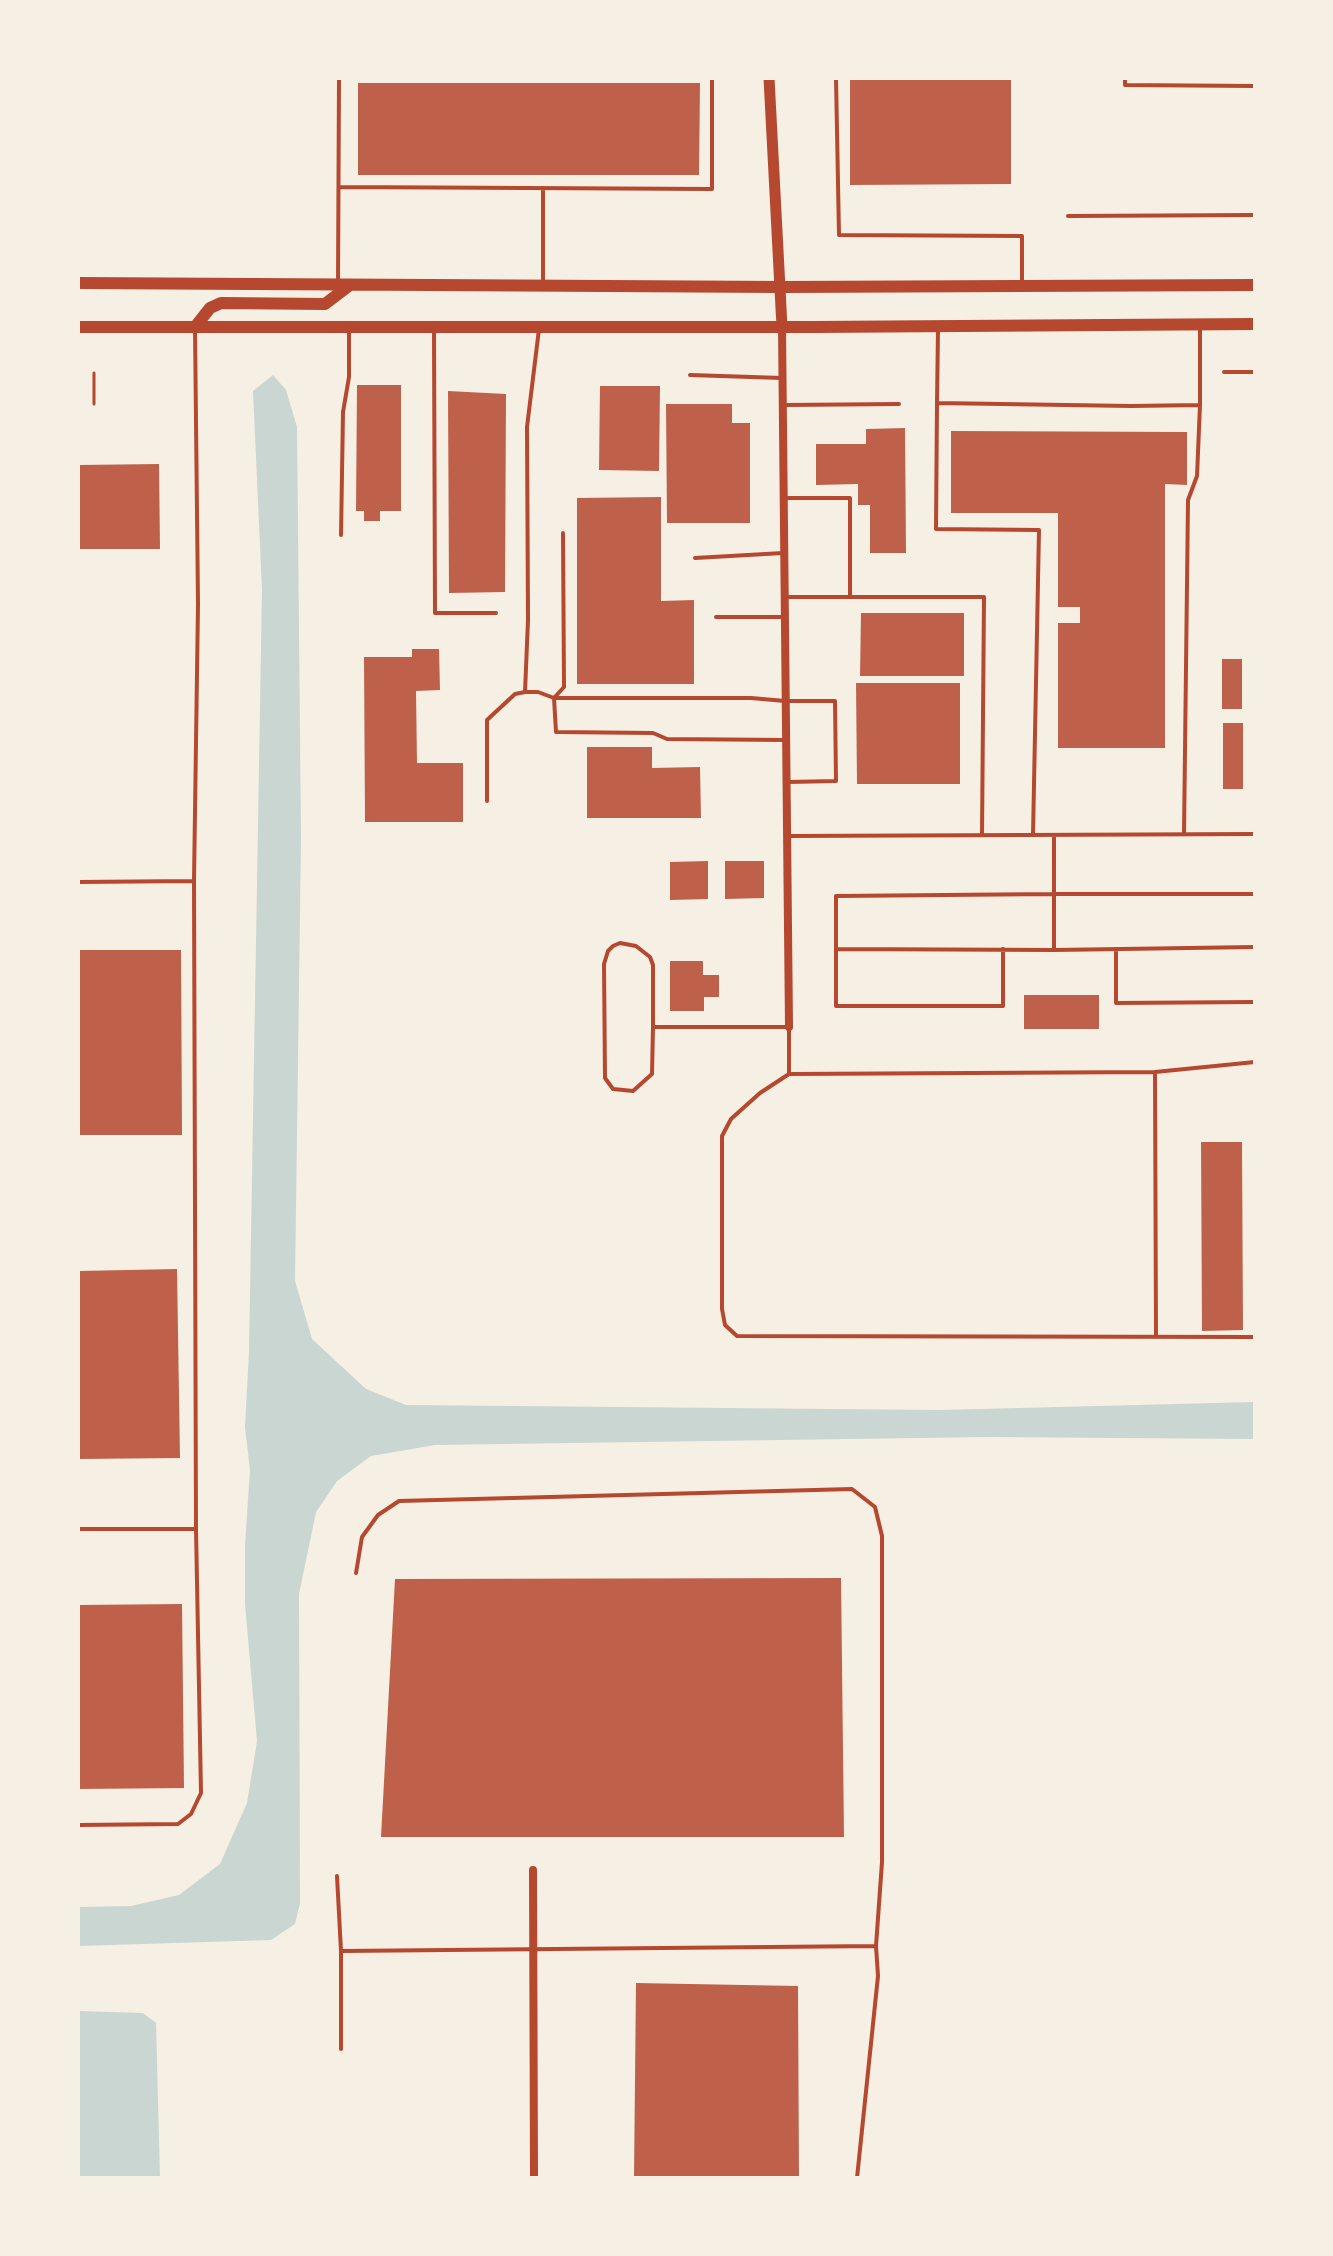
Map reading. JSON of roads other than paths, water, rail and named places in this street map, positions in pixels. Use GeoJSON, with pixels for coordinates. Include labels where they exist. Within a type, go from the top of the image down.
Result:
{"type":"FeatureCollection","features":[{"type":"Feature","properties":{"kind":"main road"},"geometry":{"type":"LineString","coordinates":[[78,283],[782,287],[1255,285]]}},
{"type":"Feature","properties":{"kind":"main road"},"geometry":{"type":"LineString","coordinates":[[195,327],[210,308],[221,303],[325,304],[344,284]]}},
{"type":"Feature","properties":{"kind":"main road"},"geometry":{"type":"LineString","coordinates":[[78,327],[1255,324]]}},
{"type":"Feature","properties":{"kind":"street"},"geometry":{"type":"LineString","coordinates":[[769,78],[782,287],[789,1027]]}},
{"type":"Feature","properties":{"kind":"street"},"geometry":{"type":"LineString","coordinates":[[533,1870],[534,2178]]}},
{"type":"Feature","properties":{"kind":"lane"},"geometry":{"type":"LineString","coordinates":[[339,78],[339,187],[344,284]]}},
{"type":"Feature","properties":{"kind":"lane"},"geometry":{"type":"LineString","coordinates":[[339,187],[712,189],[712,78]]}},
{"type":"Feature","properties":{"kind":"lane"},"geometry":{"type":"LineString","coordinates":[[836,78],[839,235],[1022,236],[1022,286]]}},
{"type":"Feature","properties":{"kind":"lane"},"geometry":{"type":"LineString","coordinates":[[1125,78],[1125,85],[1255,86]]}},
{"type":"Feature","properties":{"kind":"lane"},"geometry":{"type":"LineString","coordinates":[[543,188],[543,285]]}},
{"type":"Feature","properties":{"kind":"lane"},"geometry":{"type":"LineString","coordinates":[[1068,216],[1255,215]]}},
{"type":"Feature","properties":{"kind":"lane"},"geometry":{"type":"LineString","coordinates":[[1184,834],[1188,500],[1197,476],[1200,325]]}},
{"type":"Feature","properties":{"kind":"lane"},"geometry":{"type":"LineString","coordinates":[[938,326],[936,529],[1039,530],[1033,835]]}},
{"type":"Feature","properties":{"kind":"lane"},"geometry":{"type":"LineString","coordinates":[[78,1825],[178,1824],[191,1814],[201,1793],[196,1529],[194,881],[198,604],[195,327]]}},
{"type":"Feature","properties":{"kind":"lane"},"geometry":{"type":"LineString","coordinates":[[341,535],[343,412],[349,377],[349,327]]}},
{"type":"Feature","properties":{"kind":"lane"},"geometry":{"type":"LineString","coordinates":[[434,327],[435,613],[496,613]]}},
{"type":"Feature","properties":{"kind":"lane"},"geometry":{"type":"LineString","coordinates":[[525,692],[528,620],[527,427],[539,327]]}},
{"type":"Feature","properties":{"kind":"lane"},"geometry":{"type":"LineString","coordinates":[[1224,372],[1255,372]]}},
{"type":"Feature","properties":{"kind":"lane"},"geometry":{"type":"LineString","coordinates":[[690,375],[782,378]]}},
{"type":"Feature","properties":{"kind":"lane"},"geometry":{"type":"LineString","coordinates":[[937,403],[1200,405]]}},
{"type":"Feature","properties":{"kind":"lane"},"geometry":{"type":"LineString","coordinates":[[782,405],[899,404]]}},
{"type":"Feature","properties":{"kind":"lane"},"geometry":{"type":"LineString","coordinates":[[783,498],[850,498],[850,597]]}},
{"type":"Feature","properties":{"kind":"lane"},"geometry":{"type":"LineString","coordinates":[[563,533],[564,687],[554,698],[556,732],[653,733],[667,739],[786,740]]}},
{"type":"Feature","properties":{"kind":"lane"},"geometry":{"type":"LineString","coordinates":[[695,558],[783,553]]}},
{"type":"Feature","properties":{"kind":"lane"},"geometry":{"type":"LineString","coordinates":[[784,597],[984,597],[982,835]]}},
{"type":"Feature","properties":{"kind":"lane"},"geometry":{"type":"LineString","coordinates":[[716,617],[784,617]]}},
{"type":"Feature","properties":{"kind":"lane"},"geometry":{"type":"LineString","coordinates":[[487,801],[487,720],[515,694],[525,692],[538,692],[554,698],[835,701],[836,781],[786,782]]}},
{"type":"Feature","properties":{"kind":"lane"},"geometry":{"type":"LineString","coordinates":[[787,836],[1255,834]]}},
{"type":"Feature","properties":{"kind":"lane"},"geometry":{"type":"LineString","coordinates":[[1054,835],[1054,950]]}},
{"type":"Feature","properties":{"kind":"lane"},"geometry":{"type":"LineString","coordinates":[[78,882],[194,881]]}},
{"type":"Feature","properties":{"kind":"lane"},"geometry":{"type":"LineString","coordinates":[[1003,949],[1003,1006],[836,1006],[836,896],[1255,894]]}},
{"type":"Feature","properties":{"kind":"lane"},"geometry":{"type":"LineString","coordinates":[[620,943],[636,946],[650,957],[653,965],[653,1027],[652,1074],[633,1091],[613,1089],[605,1078],[604,964],[613,946],[620,943]]}},
{"type":"Feature","properties":{"kind":"lane"},"geometry":{"type":"LineString","coordinates":[[836,949],[1255,947]]}},
{"type":"Feature","properties":{"kind":"lane"},"geometry":{"type":"LineString","coordinates":[[1116,949],[1116,1003],[1255,1002]]}},
{"type":"Feature","properties":{"kind":"lane"},"geometry":{"type":"LineString","coordinates":[[653,1027],[789,1027],[789,1074]]}},
{"type":"Feature","properties":{"kind":"lane"},"geometry":{"type":"LineString","coordinates":[[1255,1062],[1155,1072],[789,1074],[760,1093],[731,1119],[722,1136],[722,1309],[725,1325],[729,1332],[737,1336],[1255,1337]]}},
{"type":"Feature","properties":{"kind":"lane"},"geometry":{"type":"LineString","coordinates":[[1155,1072],[1156,1337]]}},
{"type":"Feature","properties":{"kind":"lane"},"geometry":{"type":"LineString","coordinates":[[356,1573],[362,1537],[378,1515],[399,1501],[852,1489],[875,1507],[882,1536],[882,1862],[876,1946],[878,1976],[857,2178]]}},
{"type":"Feature","properties":{"kind":"lane"},"geometry":{"type":"LineString","coordinates":[[78,1529],[196,1529]]}},
{"type":"Feature","properties":{"kind":"lane"},"geometry":{"type":"LineString","coordinates":[[337,1876],[341,2049]]}},
{"type":"Feature","properties":{"kind":"lane"},"geometry":{"type":"LineString","coordinates":[[341,1951],[876,1946]]}}]}
